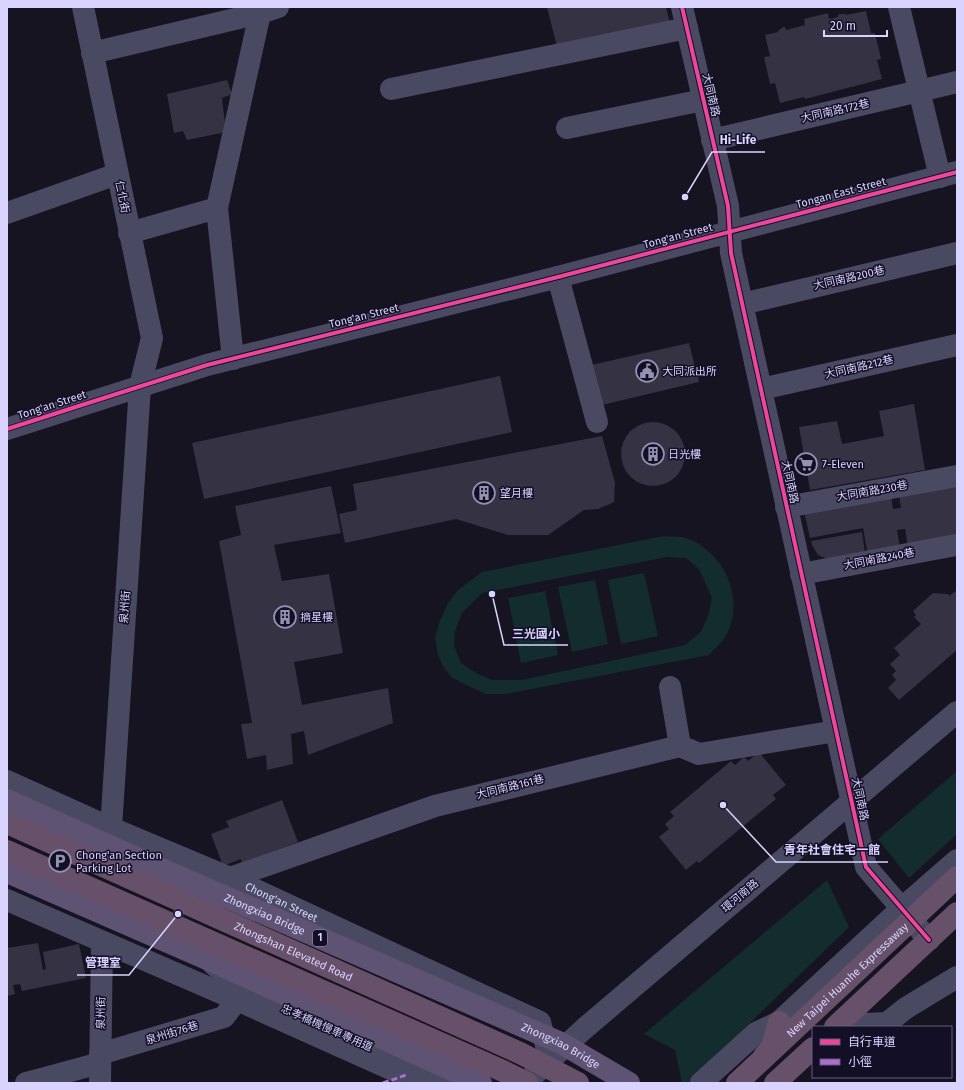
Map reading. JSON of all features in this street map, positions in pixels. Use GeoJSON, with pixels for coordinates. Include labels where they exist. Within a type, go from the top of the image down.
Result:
{"type":"FeatureCollection","features":[{"type":"Feature","properties":{"kind":"highway","name":"Zhongshan Elevated Road"},"geometry":{"type":"LineString","coordinates":[[7,824],[520,1053],[578,1083]]}},
{"type":"Feature","properties":{"kind":"highway"},"geometry":{"type":"LineString","coordinates":[[7,851],[503,1071],[526,1083]]}},
{"type":"Feature","properties":{"kind":"highway","name":"New Taipei Huanhe Expressaway"},"geometry":{"type":"LineString","coordinates":[[738,1083],[957,877]]}},
{"type":"Feature","properties":{"kind":"highway"},"geometry":{"type":"LineString","coordinates":[[839,1026],[957,914]]}},
{"type":"Feature","properties":{"kind":"highway"},"geometry":{"type":"LineString","coordinates":[[738,1083],[772,1048],[779,1022]]}},
{"type":"Feature","properties":{"kind":"highway"},"geometry":{"type":"LineString","coordinates":[[776,1083],[812,1050]]}},
{"type":"Feature","properties":{"kind":"main road","name":"Zhongxiao Bridge"},"geometry":{"type":"LineString","coordinates":[[7,800],[142,861],[561,1043],[629,1083]]}},
{"type":"Feature","properties":{"kind":"main road"},"geometry":{"type":"LineString","coordinates":[[7,872],[209,960],[481,1083]]}},
{"type":"Feature","properties":{"kind":"street","name":"仁化街"},"geometry":{"type":"LineString","coordinates":[[82,7],[152,338],[140,386]]}},
{"type":"Feature","properties":{"kind":"street"},"geometry":{"type":"LineString","coordinates":[[899,7],[919,91],[948,175]]}},
{"type":"Feature","properties":{"kind":"street"},"geometry":{"type":"LineString","coordinates":[[92,52],[269,10],[217,208],[233,359]]}},
{"type":"Feature","properties":{"kind":"street"},"geometry":{"type":"LineString","coordinates":[[391,88],[684,17]]}},
{"type":"Feature","properties":{"kind":"street","name":"大同南路"},"geometry":{"type":"LineString","coordinates":[[684,17],[728,206],[731,253],[866,867],[929,940]]}},
{"type":"Feature","properties":{"kind":"street","name":"大同南路172巷"},"geometry":{"type":"LineString","coordinates":[[712,140],[957,82]]}},
{"type":"Feature","properties":{"kind":"street"},"geometry":{"type":"LineString","coordinates":[[567,128],[703,100]]}},
{"type":"Feature","properties":{"kind":"street"},"geometry":{"type":"LineString","coordinates":[[7,213],[117,174]]}},
{"type":"Feature","properties":{"kind":"street","name":"Tongan East Street"},"geometry":{"type":"LineString","coordinates":[[729,232],[948,175]]}},
{"type":"Feature","properties":{"kind":"street"},"geometry":{"type":"LineString","coordinates":[[130,233],[217,208]]}},
{"type":"Feature","properties":{"kind":"street","name":"Tong'an Street"},"geometry":{"type":"LineString","coordinates":[[7,429],[206,365],[558,277],[729,232]]}},
{"type":"Feature","properties":{"kind":"street","name":"大同南路200巷"},"geometry":{"type":"LineString","coordinates":[[742,304],[956,257]]}},
{"type":"Feature","properties":{"kind":"street"},"geometry":{"type":"LineString","coordinates":[[558,277],[597,422]]}},
{"type":"Feature","properties":{"kind":"street","name":"大同南路212巷"},"geometry":{"type":"LineString","coordinates":[[761,389],[957,345]]}},
{"type":"Feature","properties":{"kind":"street","name":"泉州街"},"geometry":{"type":"LineString","coordinates":[[111,828],[140,386]]}},
{"type":"Feature","properties":{"kind":"street","name":"大同南路230巷"},"geometry":{"type":"LineString","coordinates":[[786,507],[957,476]]}},
{"type":"Feature","properties":{"kind":"street","name":"大同南路240巷"},"geometry":{"type":"LineString","coordinates":[[801,574],[956,545]]}},
{"type":"Feature","properties":{"kind":"street"},"geometry":{"type":"LineString","coordinates":[[670,687],[680,746],[699,754],[836,731]]}},
{"type":"Feature","properties":{"kind":"street","name":"環河南路"},"geometry":{"type":"LineString","coordinates":[[526,1083],[586,1028],[957,712]]}},
{"type":"Feature","properties":{"kind":"street","name":"大同南路161巷"},"geometry":{"type":"LineString","coordinates":[[230,878],[435,806],[680,746]]}},
{"type":"Feature","properties":{"kind":"street","name":"Chong'an Street"},"geometry":{"type":"LineString","coordinates":[[7,781],[111,828],[230,878],[540,1022],[550,1061]]}},
{"type":"Feature","properties":{"kind":"street"},"geometry":{"type":"LineString","coordinates":[[7,824],[208,910],[393,993],[550,1061],[590,1083]]}},
{"type":"Feature","properties":{"kind":"street"},"geometry":{"type":"LineString","coordinates":[[7,856],[516,1083]]}},
{"type":"Feature","properties":{"kind":"street"},"geometry":{"type":"LineString","coordinates":[[701,1083],[756,1033],[779,1022],[902,908],[957,860]]}},
{"type":"Feature","properties":{"kind":"street"},"geometry":{"type":"LineString","coordinates":[[208,910],[230,878]]}},
{"type":"Feature","properties":{"kind":"street"},"geometry":{"type":"LineString","coordinates":[[7,900],[364,1056],[422,1083]]}},
{"type":"Feature","properties":{"kind":"street"},"geometry":{"type":"LineString","coordinates":[[839,1026],[957,914]]}},
{"type":"Feature","properties":{"kind":"street","name":"泉州街"},"geometry":{"type":"LineString","coordinates":[[100,1067],[102,942]]}},
{"type":"Feature","properties":{"kind":"street","name":"忠孝橋機慢車專用道"},"geometry":{"type":"LineString","coordinates":[[209,960],[243,990],[452,1083]]}},
{"type":"Feature","properties":{"kind":"street"},"geometry":{"type":"LineString","coordinates":[[364,1056],[407,961]]}},
{"type":"Feature","properties":{"kind":"street"},"geometry":{"type":"LineString","coordinates":[[839,1026],[887,1023],[906,1008],[957,977]]}},
{"type":"Feature","properties":{"kind":"street","name":"泉州街76巷"},"geometry":{"type":"LineString","coordinates":[[26,1083],[100,1067],[224,1017],[237,1000]]}},
{"type":"Feature","properties":{"kind":"green space"},"geometry":{"type":"Polygon","coordinates":[[[664,536],[684,537],[699,544],[711,553],[728,577],[734,606],[732,620],[727,634],[721,643],[709,655],[505,694],[485,694],[452,678],[443,666],[438,655],[435,638],[439,623],[448,603],[458,590],[482,572],[664,536]],[[667,557],[482,593],[462,613],[455,631],[454,646],[461,663],[476,673],[492,680],[522,680],[685,645],[701,632],[708,616],[712,598],[699,569],[686,558],[667,557]]]}},
{"type":"Feature","properties":{"kind":"green space"},"geometry":{"type":"Polygon","coordinates":[[[644,573],[658,636],[621,644],[608,580],[644,573]]]}},
{"type":"Feature","properties":{"kind":"green space"},"geometry":{"type":"Polygon","coordinates":[[[595,580],[608,644],[572,652],[558,587],[595,580]]]}},
{"type":"Feature","properties":{"kind":"green space"},"geometry":{"type":"Polygon","coordinates":[[[545,591],[558,655],[521,663],[508,598],[545,591]]]}},
{"type":"Feature","properties":{"kind":"green space"},"geometry":{"type":"Polygon","coordinates":[[[957,771],[957,834],[909,878],[878,839],[957,771]]]}},
{"type":"Feature","properties":{"kind":"green space"},"geometry":{"type":"Polygon","coordinates":[[[827,880],[849,927],[688,1083],[682,1083],[675,1050],[644,1034],[827,880]]]}},
{"type":"Feature","properties":{"kind":"building"},"geometry":{"type":"Polygon","coordinates":[[[547,7],[666,7],[670,24],[558,51],[547,7]]]}},
{"type":"Feature","properties":{"kind":"building"},"geometry":{"type":"Polygon","coordinates":[[[866,11],[871,33],[875,33],[881,59],[877,60],[882,79],[805,99],[804,97],[780,103],[775,83],[770,84],[764,57],[770,56],[765,35],[778,32],[783,27],[785,27],[786,30],[805,25],[804,19],[828,13],[829,19],[838,17],[840,14],[846,15],[866,11]]]}},
{"type":"Feature","properties":{"kind":"building"},"geometry":{"type":"Polygon","coordinates":[[[227,80],[232,94],[222,98],[226,132],[187,140],[183,131],[174,133],[167,94],[227,80]]]}},
{"type":"Feature","properties":{"kind":"building"},"geometry":{"type":"Polygon","coordinates":[[[689,343],[699,382],[602,405],[591,365],[689,343]]]}},
{"type":"Feature","properties":{"kind":"building"},"geometry":{"type":"Polygon","coordinates":[[[500,376],[512,432],[204,499],[192,443],[500,376]]]}},
{"type":"Feature","properties":{"kind":"building"},"geometry":{"type":"Polygon","coordinates":[[[914,404],[925,470],[810,490],[799,427],[837,421],[842,444],[884,436],[879,411],[914,404]]]}},
{"type":"Feature","properties":{"kind":"building","name":"日光樓"},"geometry":{"type":"Polygon","coordinates":[[[653,422],[665,425],[676,431],[682,442],[685,454],[682,466],[676,477],[665,483],[653,486],[641,483],[630,477],[624,466],[621,454],[624,442],[630,431],[641,425],[653,422]]]}},
{"type":"Feature","properties":{"kind":"building","name":"望月樓"},"geometry":{"type":"Polygon","coordinates":[[[602,436],[615,483],[614,502],[598,509],[584,510],[548,535],[508,535],[456,519],[345,543],[339,514],[357,510],[353,484],[602,436]]]}},
{"type":"Feature","properties":{"kind":"building"},"geometry":{"type":"Polygon","coordinates":[[[957,483],[957,539],[908,548],[905,529],[897,530],[900,549],[868,555],[863,528],[810,538],[804,511],[891,495],[893,509],[901,508],[899,494],[957,483]]]}},
{"type":"Feature","properties":{"kind":"building","name":"摘星樓"},"geometry":{"type":"Polygon","coordinates":[[[331,486],[341,533],[274,545],[282,581],[329,574],[343,653],[294,662],[302,705],[388,688],[393,723],[308,755],[304,731],[291,734],[293,764],[267,770],[266,755],[247,759],[241,724],[252,723],[219,541],[241,535],[235,506],[331,486]]]}},
{"type":"Feature","properties":{"kind":"building"},"geometry":{"type":"Polygon","coordinates":[[[862,532],[865,553],[828,559],[818,555],[811,541],[862,532]]]}},
{"type":"Feature","properties":{"kind":"building"},"geometry":{"type":"Polygon","coordinates":[[[957,590],[957,650],[899,700],[888,688],[896,680],[892,675],[896,671],[890,664],[900,655],[894,648],[921,624],[914,617],[916,615],[913,611],[933,593],[948,594],[949,596],[957,590]]]}},
{"type":"Feature","properties":{"kind":"building"},"geometry":{"type":"Polygon","coordinates":[[[759,752],[786,785],[773,795],[776,799],[699,863],[697,861],[686,870],[659,837],[669,829],[665,824],[674,816],[670,812],[731,761],[735,765],[744,757],[748,761],[759,752]]]}},
{"type":"Feature","properties":{"kind":"building"},"geometry":{"type":"Polygon","coordinates":[[[282,800],[298,842],[242,863],[241,859],[223,866],[211,834],[229,827],[226,821],[282,800]]]}},
{"type":"Feature","properties":{"kind":"building"},"geometry":{"type":"Polygon","coordinates":[[[175,907],[185,912],[181,921],[171,916],[175,907]]]}},
{"type":"Feature","properties":{"kind":"building"},"geometry":{"type":"Polygon","coordinates":[[[38,943],[43,970],[46,969],[43,952],[79,944],[86,978],[22,991],[20,984],[13,985],[15,994],[7,996],[7,948],[38,943]]]}},
{"type":"Feature","properties":{"kind":"marked path"},"geometry":{"type":"LineString","coordinates":[[383,1083],[406,1075]]}},
{"type":"Feature","properties":{"kind":"cycle path"},"geometry":{"type":"LineString","coordinates":[[682,7],[728,206],[731,253],[866,867],[929,940]]}},
{"type":"Feature","properties":{"kind":"cycle path"},"geometry":{"type":"LineString","coordinates":[[7,429],[207,365],[558,277],[957,172]]}},
{"type":"Feature","properties":{"kind":"place","name":"Hi-Life"},"geometry":{"type":"Point","coordinates":[685,197]}},
{"type":"Feature","properties":{"kind":"place","name":"大同派出所"},"geometry":{"type":"Point","coordinates":[647,371]}},
{"type":"Feature","properties":{"kind":"place","name":"日光樓"},"geometry":{"type":"Point","coordinates":[653,454]}},
{"type":"Feature","properties":{"kind":"place","name":"7-Eleven"},"geometry":{"type":"Point","coordinates":[806,464]}},
{"type":"Feature","properties":{"kind":"place","name":"望月樓"},"geometry":{"type":"Point","coordinates":[484,493]}},
{"type":"Feature","properties":{"kind":"place","name":"三光國小"},"geometry":{"type":"Point","coordinates":[492,594]}},
{"type":"Feature","properties":{"kind":"place","name":"摘星樓"},"geometry":{"type":"Point","coordinates":[285,617]}},
{"type":"Feature","properties":{"kind":"place","name":"青年社會住宅一館"},"geometry":{"type":"Point","coordinates":[723,805]}},
{"type":"Feature","properties":{"kind":"place","name":"Chong'an Section Parking Lot"},"geometry":{"type":"Point","coordinates":[60,861]}},
{"type":"Feature","properties":{"kind":"place","name":"管理室"},"geometry":{"type":"Point","coordinates":[178,914]}}]}
